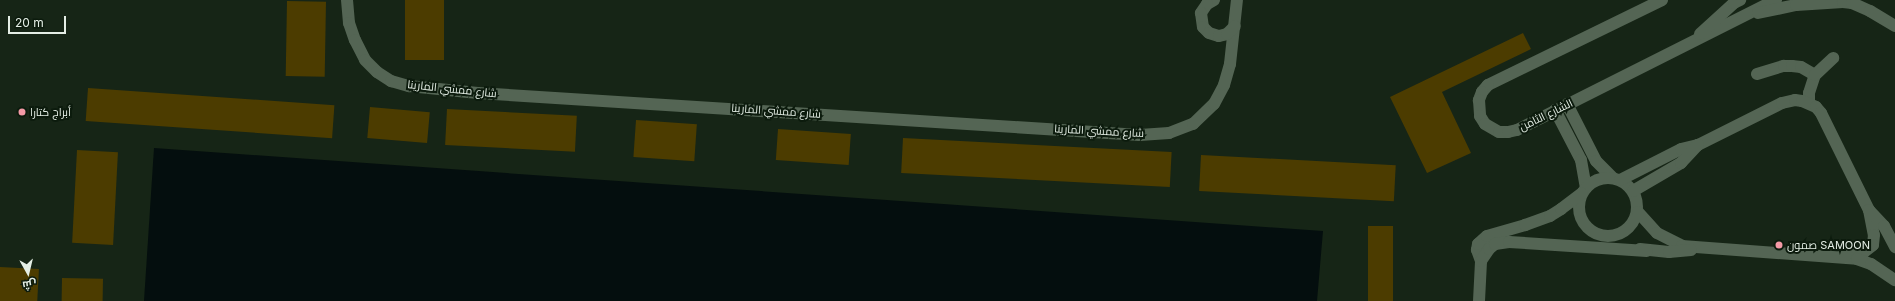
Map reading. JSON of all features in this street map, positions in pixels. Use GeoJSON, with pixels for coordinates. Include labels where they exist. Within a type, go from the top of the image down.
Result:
{"type":"FeatureCollection","features":[{"type":"Feature","properties":{"kind":"street","name":"شارع ممشي المارينا"},"geometry":{"type":"LineString","coordinates":[[347,0],[349,23],[354,40],[365,60],[377,72],[391,81],[409,86],[436,90],[1140,135],[1169,133],[1193,124],[1214,104],[1224,86],[1230,64],[1235,26]]}},
{"type":"Feature","properties":{"kind":"street"},"geometry":{"type":"LineString","coordinates":[[1214,0],[1207,4],[1202,13],[1203,27],[1209,33],[1219,36],[1227,34],[1235,26],[1237,0]]}},
{"type":"Feature","properties":{"kind":"street","name":"الشارع الثامن"},"geometry":{"type":"LineString","coordinates":[[1662,0],[1488,85],[1482,92],[1479,100],[1480,116],[1485,124],[1499,132],[1517,130],[1776,0]]}},
{"type":"Feature","properties":{"kind":"street"},"geometry":{"type":"LineString","coordinates":[[1687,45],[1734,3],[1740,0]]}},
{"type":"Feature","properties":{"kind":"street"},"geometry":{"type":"LineString","coordinates":[[1745,15],[1796,5],[1843,2],[1852,3],[1870,11],[1895,26]]}},
{"type":"Feature","properties":{"kind":"street"},"geometry":{"type":"LineString","coordinates":[[1809,103],[1809,93],[1815,76],[1833,58]]}},
{"type":"Feature","properties":{"kind":"street"},"geometry":{"type":"LineString","coordinates":[[1757,74],[1784,66],[1792,66],[1801,67],[1815,76]]}},
{"type":"Feature","properties":{"kind":"street"},"geometry":{"type":"LineString","coordinates":[[1482,261],[1477,250],[1482,239],[1487,236],[1550,216],[1572,202],[1598,179],[1617,179],[1680,149],[1698,145],[1782,103],[1795,100],[1809,103],[1821,113],[1869,210],[1874,235],[1873,245],[1864,252],[1841,257]]}},
{"type":"Feature","properties":{"kind":"street"},"geometry":{"type":"LineString","coordinates":[[1555,110],[1579,155],[1584,169],[1584,191],[1579,210],[1585,226],[1599,235],[1618,235],[1627,230],[1634,222],[1638,212],[1638,205],[1633,191],[1596,161],[1567,104]]}},
{"type":"Feature","properties":{"kind":"street"},"geometry":{"type":"LineString","coordinates":[[1633,191],[1681,163],[1698,145]]}},
{"type":"Feature","properties":{"kind":"street"},"geometry":{"type":"LineString","coordinates":[[1869,210],[1884,226],[1895,247]]}},
{"type":"Feature","properties":{"kind":"street"},"geometry":{"type":"LineString","coordinates":[[1638,212],[1647,224],[1663,237],[1682,246],[1857,259],[1871,264],[1895,280]]}},
{"type":"Feature","properties":{"kind":"street"},"geometry":{"type":"LineString","coordinates":[[1608,236],[1647,251]]}},
{"type":"Feature","properties":{"kind":"street"},"geometry":{"type":"LineString","coordinates":[[1479,301],[1482,261],[1489,249],[1502,242],[1678,252],[1696,248]]}},
{"type":"Feature","properties":{"kind":"shaded area"},"geometry":{"type":"Polygon","coordinates":[[[405,0],[444,0],[444,60],[405,60],[405,0]]]}},
{"type":"Feature","properties":{"kind":"shaded area"},"geometry":{"type":"Polygon","coordinates":[[[287,1],[326,2],[325,77],[286,76],[287,1]]]}},
{"type":"Feature","properties":{"kind":"shaded area"},"geometry":{"type":"Polygon","coordinates":[[[1523,33],[1531,49],[1442,92],[1471,153],[1427,173],[1390,97],[1523,33]]]}},
{"type":"Feature","properties":{"kind":"shaded area"},"geometry":{"type":"Polygon","coordinates":[[[88,88],[334,105],[332,138],[86,121],[88,88]]]}},
{"type":"Feature","properties":{"kind":"shaded area"},"geometry":{"type":"Polygon","coordinates":[[[370,107],[430,112],[427,143],[367,138],[370,107]]]}},
{"type":"Feature","properties":{"kind":"shaded area"},"geometry":{"type":"Polygon","coordinates":[[[447,109],[577,116],[575,152],[445,145],[447,109]]]}},
{"type":"Feature","properties":{"kind":"shaded area"},"geometry":{"type":"Polygon","coordinates":[[[636,120],[697,124],[694,161],[633,157],[636,120]]]}},
{"type":"Feature","properties":{"kind":"shaded area"},"geometry":{"type":"Polygon","coordinates":[[[778,129],[851,134],[849,165],[776,160],[778,129]]]}},
{"type":"Feature","properties":{"kind":"shaded area"},"geometry":{"type":"Polygon","coordinates":[[[903,138],[1172,152],[1170,187],[901,173],[903,138]]]}},
{"type":"Feature","properties":{"kind":"shaded area"},"geometry":{"type":"Polygon","coordinates":[[[154,148],[1323,231],[1317,301],[144,301],[154,148]]]}},
{"type":"Feature","properties":{"kind":"shaded area"},"geometry":{"type":"Polygon","coordinates":[[[77,150],[118,152],[113,245],[72,243],[77,150]]]}},
{"type":"Feature","properties":{"kind":"shaded area"},"geometry":{"type":"Polygon","coordinates":[[[1201,155],[1396,165],[1394,201],[1199,191],[1201,155]]]}},
{"type":"Feature","properties":{"kind":"shaded area"},"geometry":{"type":"Polygon","coordinates":[[[1368,226],[1393,226],[1393,301],[1368,301],[1368,226]]]}},
{"type":"Feature","properties":{"kind":"shaded area"},"geometry":{"type":"Polygon","coordinates":[[[0,267],[39,269],[37,301],[0,301],[0,267]]]}},
{"type":"Feature","properties":{"kind":"shaded area"},"geometry":{"type":"Polygon","coordinates":[[[62,278],[103,279],[103,301],[62,301],[62,278]]]}},
{"type":"Feature","properties":{"kind":"place","name":"أبراج كتارا"},"geometry":{"type":"Point","coordinates":[22,112]}},
{"type":"Feature","properties":{"kind":"place","name":"صمون SAMOON"},"geometry":{"type":"Point","coordinates":[1779,245]}}]}
